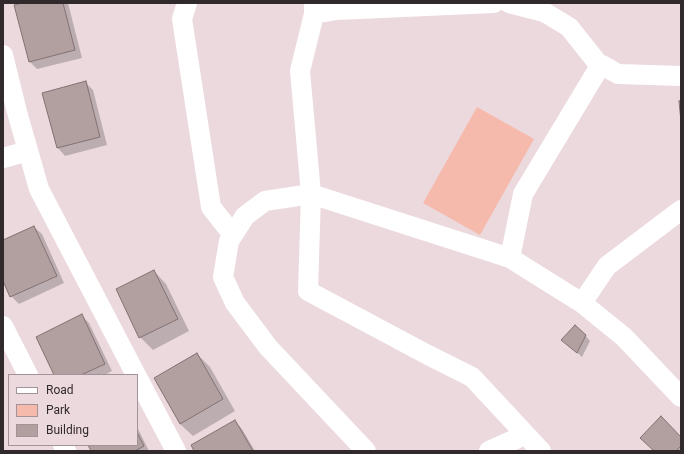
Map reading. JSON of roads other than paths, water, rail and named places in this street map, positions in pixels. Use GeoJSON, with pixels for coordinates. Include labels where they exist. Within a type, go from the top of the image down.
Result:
{"type":"FeatureCollection","features":[{"type":"Feature","properties":{"kind":"street"},"geometry":{"type":"LineString","coordinates":[[188,3],[182,18],[211,207],[233,235]]}},
{"type":"Feature","properties":{"kind":"street"},"geometry":{"type":"LineString","coordinates":[[494,3],[415,5],[336,10],[314,9],[300,71],[311,194],[308,291],[472,377],[541,451]]}},
{"type":"Feature","properties":{"kind":"street"},"geometry":{"type":"LineString","coordinates":[[509,3],[544,12],[569,27],[600,66],[618,74],[681,76]]}},
{"type":"Feature","properties":{"kind":"street"},"geometry":{"type":"LineString","coordinates":[[3,55],[17,112],[39,189],[135,374]]}},
{"type":"Feature","properties":{"kind":"street"},"geometry":{"type":"LineString","coordinates":[[510,258],[523,194],[600,66]]}},
{"type":"Feature","properties":{"kind":"street"},"geometry":{"type":"LineString","coordinates":[[3,158],[28,151]]}},
{"type":"Feature","properties":{"kind":"street"},"geometry":{"type":"LineString","coordinates":[[366,451],[268,347],[235,303],[223,277],[229,241],[245,216],[265,201],[311,194],[510,258],[582,303],[624,337],[681,397]]}},
{"type":"Feature","properties":{"kind":"street"},"geometry":{"type":"LineString","coordinates":[[582,303],[607,266],[681,210]]}},
{"type":"Feature","properties":{"kind":"street"},"geometry":{"type":"LineString","coordinates":[[3,326],[27,374]]}},
{"type":"Feature","properties":{"kind":"street"},"geometry":{"type":"LineString","coordinates":[[138,380],[176,451]]}},
{"type":"Feature","properties":{"kind":"street"},"geometry":{"type":"LineString","coordinates":[[488,451],[516,439],[523,432]]}}]}
